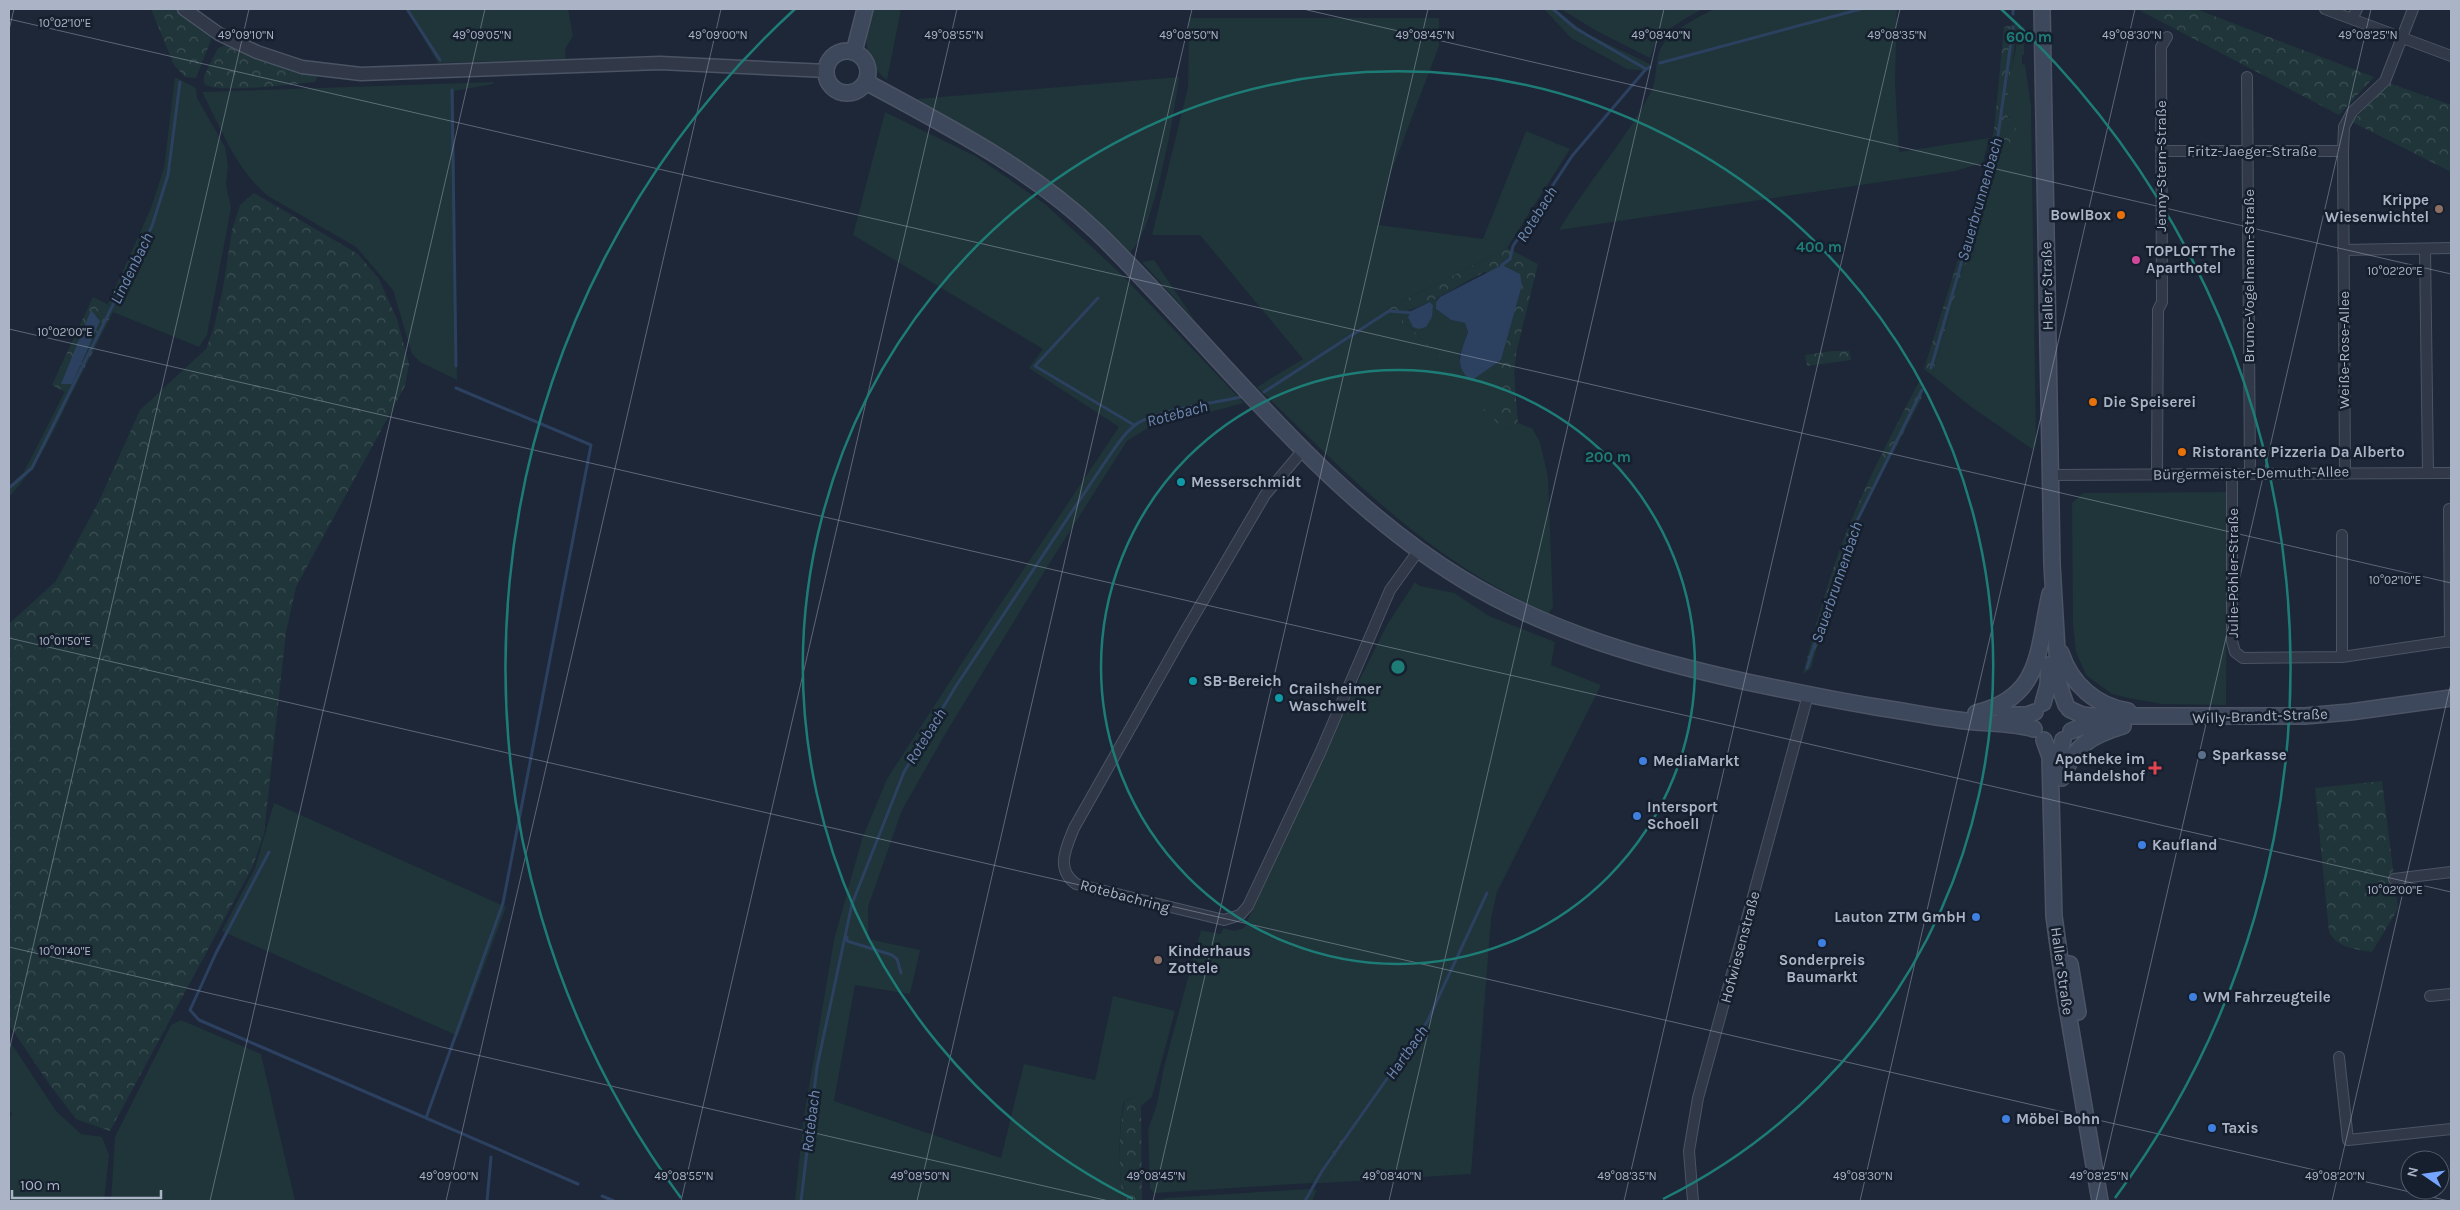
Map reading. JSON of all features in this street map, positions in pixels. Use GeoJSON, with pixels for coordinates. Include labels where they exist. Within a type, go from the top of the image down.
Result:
{"type":"FeatureCollection","features":[{"type":"Feature","properties":{"kind":"main road"},"geometry":{"type":"LineString","coordinates":[[854,52],[865,9]]}},
{"type":"Feature","properties":{"kind":"main road","name":"Haller Straße"},"geometry":{"type":"LineString","coordinates":[[2042,9],[2052,564],[2059,685],[2061,696],[2067,707]]}},
{"type":"Feature","properties":{"kind":"main road"},"geometry":{"type":"LineString","coordinates":[[844,52],[854,52],[867,65],[866,82],[859,90],[843,93],[830,84],[827,71],[828,64],[834,56],[844,52]]}},
{"type":"Feature","properties":{"kind":"main road"},"geometry":{"type":"LineString","coordinates":[[866,82],[1008,161],[1048,190],[1096,232],[1304,449],[1353,497],[1419,550],[1462,580],[1491,596],[1594,641],[1670,665],[1808,695],[1955,720],[2022,726],[2052,742],[2067,735],[2073,720],[2067,707],[2055,701],[2016,716],[1976,713],[1933,715]]}},
{"type":"Feature","properties":{"kind":"main road","name":"Haller Straße"},"geometry":{"type":"LineString","coordinates":[[2039,708],[2048,685],[2052,564]]}},
{"type":"Feature","properties":{"kind":"main road"},"geometry":{"type":"LineString","coordinates":[[1976,713],[2002,704],[2018,692],[2031,676],[2039,656],[2051,590]]}},
{"type":"Feature","properties":{"kind":"main road"},"geometry":{"type":"LineString","coordinates":[[2058,644],[2073,678],[2095,699],[2121,710],[2162,716]]}},
{"type":"Feature","properties":{"kind":"main road","name":"Willy-Brandt-Straße"},"geometry":{"type":"LineString","coordinates":[[2067,707],[2082,715],[2091,716],[2213,718],[2305,716],[2350,712],[2451,698]]}},
{"type":"Feature","properties":{"kind":"main road","name":"Willy-Brandt-Straße"},"geometry":{"type":"LineString","coordinates":[[2067,735],[2081,727],[2294,726],[2346,722],[2451,706]]}},
{"type":"Feature","properties":{"kind":"main road"},"geometry":{"type":"LineString","coordinates":[[2039,708],[2039,734]]}},
{"type":"Feature","properties":{"kind":"main road","name":"Haller Straße"},"geometry":{"type":"LineString","coordinates":[[2060,783],[2069,761],[2081,745],[2099,733],[2124,726]]}},
{"type":"Feature","properties":{"kind":"main road","name":"Haller Straße"},"geometry":{"type":"LineString","coordinates":[[2039,734],[2050,757],[2054,916],[2064,989],[2100,1201]]}},
{"type":"Feature","properties":{"kind":"main road","name":"Haller Straße"},"geometry":{"type":"LineString","coordinates":[[2067,735],[2059,757],[2061,880],[2065,930],[2110,1201]]}},
{"type":"Feature","properties":{"kind":"street"},"geometry":{"type":"LineString","coordinates":[[184,9],[219,34],[257,52],[302,67],[360,74],[660,63],[827,71]]}},
{"type":"Feature","properties":{"kind":"street"},"geometry":{"type":"LineString","coordinates":[[2325,9],[2451,56]]}},
{"type":"Feature","properties":{"kind":"street"},"geometry":{"type":"LineString","coordinates":[[2352,19],[2357,9]]}},
{"type":"Feature","properties":{"kind":"street","name":"Weiße-Rose-Allee"},"geometry":{"type":"LineString","coordinates":[[2345,472],[2344,127],[2352,112],[2385,82],[2413,9]]}},
{"type":"Feature","properties":{"kind":"street","name":"Jenny-Stern-Straße"},"geometry":{"type":"LineString","coordinates":[[2157,474],[2158,310],[2162,302],[2161,47],[2167,38]]}},
{"type":"Feature","properties":{"kind":"street","name":"Bruno-Vogelmann-Straße"},"geometry":{"type":"LineString","coordinates":[[2247,77],[2250,474]]}},
{"type":"Feature","properties":{"kind":"street","name":"Fritz-Jaeger-Straße"},"geometry":{"type":"LineString","coordinates":[[2161,151],[2343,151]]}},
{"type":"Feature","properties":{"kind":"street"},"geometry":{"type":"LineString","coordinates":[[2426,248],[2428,472]]}},
{"type":"Feature","properties":{"kind":"street"},"geometry":{"type":"LineString","coordinates":[[2343,250],[2451,248]]}},
{"type":"Feature","properties":{"kind":"street","name":"Rotebachring"},"geometry":{"type":"LineString","coordinates":[[1304,449],[1265,495],[1074,828],[1067,845],[1062,866],[1067,878],[1076,884],[1202,916],[1224,920],[1240,915],[1248,906],[1316,762],[1390,590],[1419,550]]}},
{"type":"Feature","properties":{"kind":"street","name":"Bürgermeister-Demuth-Allee"},"geometry":{"type":"LineString","coordinates":[[2050,475],[2232,475],[2345,472],[2451,473]]}},
{"type":"Feature","properties":{"kind":"street","name":"Julie-Pöhler-Straße"},"geometry":{"type":"LineString","coordinates":[[2232,475],[2232,641],[2235,652],[2243,658],[2342,657],[2451,641],[2450,509]]}},
{"type":"Feature","properties":{"kind":"street"},"geometry":{"type":"LineString","coordinates":[[2342,535],[2342,657]]}},
{"type":"Feature","properties":{"kind":"street","name":"Hofwiesenstraße"},"geometry":{"type":"LineString","coordinates":[[1693,1201],[1689,1152],[1698,1098],[1808,695]]}},
{"type":"Feature","properties":{"kind":"street"},"geometry":{"type":"LineString","coordinates":[[2394,879],[2451,872]]}},
{"type":"Feature","properties":{"kind":"street"},"geometry":{"type":"LineString","coordinates":[[2430,996],[2451,994]]}},
{"type":"Feature","properties":{"kind":"street"},"geometry":{"type":"LineString","coordinates":[[2339,1057],[2348,1140],[2451,1129]]}},
{"type":"Feature","properties":{"kind":"green space"},"geometry":{"type":"Polygon","coordinates":[[[151,9],[176,9],[210,34],[211,40],[196,78],[185,77],[174,65],[151,9]]]}},
{"type":"Feature","properties":{"kind":"green space"},"geometry":{"type":"Polygon","coordinates":[[[406,9],[568,9],[573,36],[565,49],[566,59],[438,63],[406,9]]]}},
{"type":"Feature","properties":{"kind":"green space"},"geometry":{"type":"Polygon","coordinates":[[[872,9],[901,9],[887,80],[872,64],[867,48],[872,9]]]}},
{"type":"Feature","properties":{"kind":"green space"},"geometry":{"type":"Polygon","coordinates":[[[1544,9],[1554,9],[1589,35],[1650,64],[1650,71],[1627,69],[1571,38],[1544,9]]]}},
{"type":"Feature","properties":{"kind":"green space"},"geometry":{"type":"Polygon","coordinates":[[[1561,9],[1703,9],[1664,34],[1653,49],[1650,58],[1595,30],[1561,9]]]}},
{"type":"Feature","properties":{"kind":"green space"},"geometry":{"type":"Polygon","coordinates":[[[1714,9],[1897,9],[1895,83],[1899,152],[1989,138],[1983,163],[1955,171],[1559,230],[1640,112],[1653,88],[1658,55],[1664,43],[1681,28],[1714,9]]]}},
{"type":"Feature","properties":{"kind":"green space"},"geometry":{"type":"Polygon","coordinates":[[[2137,9],[2196,9],[2374,77],[2339,115],[2137,9]]]}},
{"type":"Feature","properties":{"kind":"green space"},"geometry":{"type":"Polygon","coordinates":[[[1189,18],[1439,18],[1439,46],[1390,175],[1379,225],[1483,239],[1526,131],[1570,149],[1507,248],[1389,308],[1454,380],[1456,371],[1403,321],[1402,313],[1411,311],[1408,317],[1433,305],[1430,302],[1440,297],[1437,300],[1436,309],[1451,320],[1465,323],[1468,332],[1459,357],[1471,380],[1501,360],[1501,401],[1484,409],[1503,429],[1518,423],[1532,428],[1540,442],[1548,477],[1553,607],[1549,613],[1536,609],[1478,577],[1444,554],[1410,529],[1347,474],[1257,387],[1303,359],[1200,235],[1152,235],[1188,87],[1189,18]]]}},
{"type":"Feature","properties":{"kind":"green space"},"geometry":{"type":"Polygon","coordinates":[[[2016,24],[2024,27],[2024,55],[2022,55],[2022,64],[2025,65],[2031,106],[2036,443],[2032,449],[1970,406],[1932,375],[1964,266],[1976,253],[1973,240],[1993,163],[1999,154],[2007,150],[2011,122],[2006,107],[2016,48],[2016,24]]]}},
{"type":"Feature","properties":{"kind":"green space"},"geometry":{"type":"Polygon","coordinates":[[[2016,24],[2015,48],[2007,106],[2008,118],[2017,126],[2007,150],[1999,154],[1993,163],[1973,240],[1976,253],[1964,266],[1932,375],[1924,369],[1984,176],[1994,130],[2004,27],[2016,24]]]}},
{"type":"Feature","properties":{"kind":"green space"},"geometry":{"type":"Polygon","coordinates":[[[226,45],[271,64],[318,75],[315,82],[275,86],[224,88],[204,84],[204,76],[218,48],[226,45]]]}},
{"type":"Feature","properties":{"kind":"green space"},"geometry":{"type":"Polygon","coordinates":[[[175,77],[196,88],[197,98],[225,147],[228,165],[226,184],[231,208],[207,335],[199,347],[113,312],[115,308],[108,304],[151,208],[164,168],[175,77]]]}},
{"type":"Feature","properties":{"kind":"green space"},"geometry":{"type":"Polygon","coordinates":[[[1179,77],[1168,143],[1155,198],[1139,241],[1130,252],[1006,154],[917,99],[1179,77]]]}},
{"type":"Feature","properties":{"kind":"green space"},"geometry":{"type":"Polygon","coordinates":[[[494,82],[493,84],[454,91],[457,380],[420,362],[412,354],[393,290],[356,247],[268,196],[257,186],[230,148],[202,92],[494,82]]]}},
{"type":"Feature","properties":{"kind":"green space"},"geometry":{"type":"Polygon","coordinates":[[[2389,83],[2451,105],[2451,172],[2352,122],[2389,83]]]}},
{"type":"Feature","properties":{"kind":"green space"},"geometry":{"type":"Polygon","coordinates":[[[885,112],[977,157],[1045,204],[1119,272],[1244,403],[1148,428],[1127,441],[947,731],[902,810],[868,907],[868,939],[920,950],[910,994],[855,985],[834,1101],[1001,1158],[1024,1064],[1095,1080],[1113,996],[1175,1011],[1152,1097],[1141,1106],[1135,1097],[1124,1101],[1120,1138],[1122,1201],[795,1201],[803,1122],[834,940],[862,839],[887,779],[991,618],[1119,427],[1029,368],[1043,349],[853,235],[885,112]]]}},
{"type":"Feature","properties":{"kind":"green space"},"geometry":{"type":"Polygon","coordinates":[[[254,193],[358,254],[379,279],[397,319],[409,364],[405,386],[296,587],[286,632],[264,834],[253,866],[110,1131],[76,1119],[9,1025],[9,624],[56,581],[100,499],[140,410],[206,349],[214,327],[223,288],[232,230],[240,205],[254,193]]]}},
{"type":"Feature","properties":{"kind":"green space"},"geometry":{"type":"Polygon","coordinates":[[[1507,248],[1538,264],[1516,354],[1514,375],[1518,423],[1503,429],[1483,409],[1501,400],[1501,360],[1522,281],[1484,272],[1430,302],[1402,313],[1403,321],[1456,371],[1455,381],[1390,323],[1389,308],[1507,248]]]}},
{"type":"Feature","properties":{"kind":"green space"},"geometry":{"type":"Polygon","coordinates":[[[1154,260],[1196,322],[1142,262],[1154,260]]]}},
{"type":"Feature","properties":{"kind":"green space"},"geometry":{"type":"Polygon","coordinates":[[[93,297],[115,308],[71,395],[52,385],[93,297]]]}},
{"type":"Feature","properties":{"kind":"green space"},"geometry":{"type":"Polygon","coordinates":[[[1832,351],[1849,351],[1851,360],[1807,366],[1805,355],[1832,351]]]}},
{"type":"Feature","properties":{"kind":"green space"},"geometry":{"type":"Polygon","coordinates":[[[1921,378],[1922,397],[1856,524],[1839,568],[1811,668],[1803,674],[1825,594],[1849,525],[1878,461],[1921,378]]]}},
{"type":"Feature","properties":{"kind":"green space"},"geometry":{"type":"Polygon","coordinates":[[[65,391],[71,395],[51,436],[28,474],[9,497],[9,487],[24,472],[65,391]]]}},
{"type":"Feature","properties":{"kind":"green space"},"geometry":{"type":"Polygon","coordinates":[[[2227,492],[2226,705],[2162,704],[2112,694],[2086,675],[2076,652],[2073,624],[2072,503],[2083,493],[2227,492]]]}},
{"type":"Feature","properties":{"kind":"green space"},"geometry":{"type":"Polygon","coordinates":[[[1415,582],[1420,586],[1454,593],[1489,616],[1555,642],[1551,665],[1601,685],[1497,892],[1491,919],[1471,1174],[1322,1183],[1345,1146],[1341,1139],[1311,1183],[1154,1193],[1150,1188],[1148,1130],[1157,1104],[1164,1067],[1201,930],[1221,934],[1223,928],[1234,931],[1244,928],[1355,689],[1387,625],[1415,582]]]}},
{"type":"Feature","properties":{"kind":"green space"},"geometry":{"type":"Polygon","coordinates":[[[2382,781],[2398,909],[2372,952],[2354,949],[2342,944],[2332,937],[2329,932],[2315,788],[2382,781]]]}},
{"type":"Feature","properties":{"kind":"green space"},"geometry":{"type":"Polygon","coordinates":[[[274,803],[506,907],[458,1036],[222,931],[255,868],[274,803]]]}},
{"type":"Feature","properties":{"kind":"green space"},"geometry":{"type":"Polygon","coordinates":[[[181,1020],[261,1054],[295,1201],[111,1201],[115,1137],[171,1025],[181,1020]]]}},
{"type":"Feature","properties":{"kind":"green space"},"geometry":{"type":"Polygon","coordinates":[[[9,1040],[56,1111],[81,1134],[102,1137],[109,1155],[104,1201],[9,1201],[9,1118],[12,1114],[9,1110],[9,1040]]]}},
{"type":"Feature","properties":{"kind":"green space"},"geometry":{"type":"Polygon","coordinates":[[[1135,1097],[1141,1106],[1142,1201],[1122,1201],[1120,1151],[1122,1113],[1125,1101],[1135,1097]]]}},
{"type":"Feature","properties":{"kind":"green space"},"geometry":{"type":"Polygon","coordinates":[[[1341,1139],[1345,1146],[1322,1183],[1311,1183],[1341,1139]]]}},
{"type":"Feature","properties":{"kind":"green space"},"geometry":{"type":"Polygon","coordinates":[[[1317,1190],[1312,1201],[1155,1201],[1167,1198],[1317,1190]]]}},
{"type":"Feature","properties":{"kind":"water"},"geometry":{"type":"Polygon","coordinates":[[[1502,265],[1520,274],[1522,285],[1501,360],[1471,381],[1465,375],[1460,364],[1461,352],[1468,332],[1465,323],[1451,320],[1436,309],[1436,302],[1440,297],[1502,265]]]}},
{"type":"Feature","properties":{"kind":"water"},"geometry":{"type":"Polygon","coordinates":[[[1430,302],[1433,305],[1432,317],[1426,327],[1419,329],[1413,327],[1408,317],[1411,311],[1430,302]]]}},
{"type":"Feature","properties":{"kind":"water"},"geometry":{"type":"Polygon","coordinates":[[[91,310],[100,321],[72,384],[61,384],[91,310]]]}},
{"type":"Feature","properties":{"kind":"waterway"},"geometry":{"type":"LineString","coordinates":[[407,9],[440,60]]}},
{"type":"Feature","properties":{"kind":"waterway"},"geometry":{"type":"LineString","coordinates":[[1553,9],[1575,28],[1646,69]]}},
{"type":"Feature","properties":{"kind":"waterway","name":"Rotebach"},"geometry":{"type":"LineString","coordinates":[[1660,63],[1861,9]]}},
{"type":"Feature","properties":{"kind":"waterway","name":"Sauerbrunnenbach"},"geometry":{"type":"LineString","coordinates":[[2013,9],[2013,14]]}},
{"type":"Feature","properties":{"kind":"waterway","name":"Sauerbrunnenbach"},"geometry":{"type":"LineString","coordinates":[[1931,368],[1998,136],[2013,27]]}},
{"type":"Feature","properties":{"kind":"waterway","name":"Rotebach"},"geometry":{"type":"LineString","coordinates":[[1501,269],[1502,265],[1510,259],[1513,246],[1572,156],[1646,69],[1650,67]]}},
{"type":"Feature","properties":{"kind":"waterway","name":"Lindenbach"},"geometry":{"type":"LineString","coordinates":[[9,488],[32,468],[152,226],[168,175],[180,82]]}},
{"type":"Feature","properties":{"kind":"waterway"},"geometry":{"type":"LineString","coordinates":[[452,90],[456,366]]}},
{"type":"Feature","properties":{"kind":"waterway"},"geometry":{"type":"LineString","coordinates":[[1098,298],[1035,366],[1134,425]]}},
{"type":"Feature","properties":{"kind":"waterway","name":"Rotebach"},"geometry":{"type":"LineString","coordinates":[[1264,392],[1389,311],[1413,313]]}},
{"type":"Feature","properties":{"kind":"waterway"},"geometry":{"type":"LineString","coordinates":[[456,388],[591,445],[503,903],[426,1118],[578,1184]]}},
{"type":"Feature","properties":{"kind":"waterway","name":"Sauerbrunnenbach"},"geometry":{"type":"LineString","coordinates":[[1807,668],[1849,537],[1922,390]]}},
{"type":"Feature","properties":{"kind":"waterway","name":"Rotebach"},"geometry":{"type":"LineString","coordinates":[[801,1201],[817,1067],[852,904],[904,772],[956,686],[1105,462],[1126,434],[1143,420],[1169,411],[1241,397]]}},
{"type":"Feature","properties":{"kind":"waterway"},"geometry":{"type":"LineString","coordinates":[[269,852],[216,953],[190,1010],[199,1020],[426,1118]]}},
{"type":"Feature","properties":{"kind":"waterway","name":"Hartbach"},"geometry":{"type":"LineString","coordinates":[[1305,1201],[1322,1171],[1427,1022],[1487,893]]}},
{"type":"Feature","properties":{"kind":"waterway"},"geometry":{"type":"LineString","coordinates":[[847,937],[847,941],[892,955],[897,959],[901,973]]}},
{"type":"Feature","properties":{"kind":"waterway"},"geometry":{"type":"LineString","coordinates":[[487,1201],[491,1157]]}},
{"type":"Feature","properties":{"kind":"waterway"},"geometry":{"type":"LineString","coordinates":[[602,1196],[614,1201]]}},
{"type":"Feature","properties":{"kind":"place","name":"Krippe Wiesenwichtel"},"geometry":{"type":"Point","coordinates":[2439,209]}},
{"type":"Feature","properties":{"kind":"place","name":"BowlBox"},"geometry":{"type":"Point","coordinates":[2121,215]}},
{"type":"Feature","properties":{"kind":"place","name":"TOPLOFT The Aparthotel"},"geometry":{"type":"Point","coordinates":[2136,260]}},
{"type":"Feature","properties":{"kind":"place","name":"Die Speiserei"},"geometry":{"type":"Point","coordinates":[2093,402]}},
{"type":"Feature","properties":{"kind":"place","name":"Ristorante Pizzeria Da Alberto"},"geometry":{"type":"Point","coordinates":[2182,452]}},
{"type":"Feature","properties":{"kind":"place","name":"Messerschmidt"},"geometry":{"type":"Point","coordinates":[1181,482]}},
{"type":"Feature","properties":{"kind":"place","name":"SB-Bereich"},"geometry":{"type":"Point","coordinates":[1193,681]}},
{"type":"Feature","properties":{"kind":"place","name":"Crailsheimer Waschwelt"},"geometry":{"type":"Point","coordinates":[1279,698]}},
{"type":"Feature","properties":{"kind":"place","name":"Sparkasse"},"geometry":{"type":"Point","coordinates":[2202,755]}},
{"type":"Feature","properties":{"kind":"place","name":"MediaMarkt"},"geometry":{"type":"Point","coordinates":[1643,761]}},
{"type":"Feature","properties":{"kind":"place","name":"Apotheke im Handelshof"},"geometry":{"type":"Point","coordinates":[2155,768]}},
{"type":"Feature","properties":{"kind":"place","name":"Intersport Schoell"},"geometry":{"type":"Point","coordinates":[1637,816]}},
{"type":"Feature","properties":{"kind":"place","name":"Kaufland"},"geometry":{"type":"Point","coordinates":[2142,845]}},
{"type":"Feature","properties":{"kind":"place","name":"Lauton ZTM GmbH"},"geometry":{"type":"Point","coordinates":[1976,917]}},
{"type":"Feature","properties":{"kind":"place","name":"Sonderpreis Baumarkt"},"geometry":{"type":"Point","coordinates":[1822,943]}},
{"type":"Feature","properties":{"kind":"place","name":"Kinderhaus Zottele"},"geometry":{"type":"Point","coordinates":[1158,960]}},
{"type":"Feature","properties":{"kind":"place","name":"WM Fahrzeugteile"},"geometry":{"type":"Point","coordinates":[2193,997]}},
{"type":"Feature","properties":{"kind":"place","name":"Möbel Bohn"},"geometry":{"type":"Point","coordinates":[2006,1119]}},
{"type":"Feature","properties":{"kind":"place","name":"Taxis"},"geometry":{"type":"Point","coordinates":[2212,1128]}}]}
